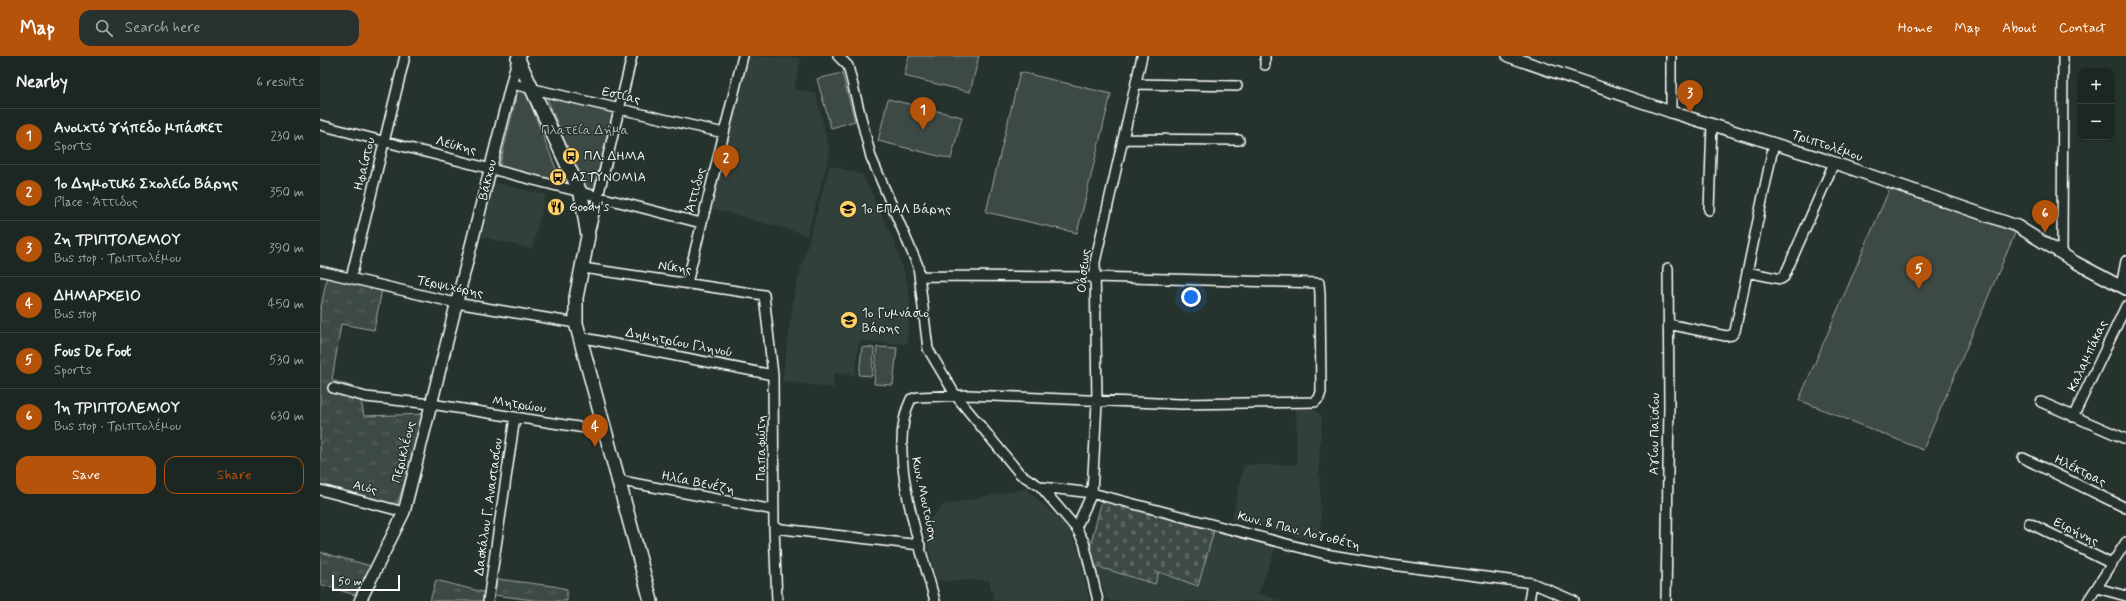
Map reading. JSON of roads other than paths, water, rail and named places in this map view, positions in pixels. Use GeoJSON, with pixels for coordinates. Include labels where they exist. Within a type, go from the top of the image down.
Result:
{"type":"FeatureCollection","features":[{"type":"Feature","properties":{"kind":"main road"},"geometry":{"type":"LineString","coordinates":[[519,57],[581,194],[588,236],[576,298],[576,324],[651,601]]}},
{"type":"Feature","properties":{"kind":"street","name":"Ηφαίστου"},"geometry":{"type":"LineString","coordinates":[[351,278],[404,56]]}},
{"type":"Feature","properties":{"kind":"street"},"geometry":{"type":"LineString","coordinates":[[588,236],[632,56]]}},
{"type":"Feature","properties":{"kind":"street","name":"Άττιδος"},"geometry":{"type":"LineString","coordinates":[[687,283],[743,56]]}},
{"type":"Feature","properties":{"kind":"street"},"geometry":{"type":"LineString","coordinates":[[838,56],[848,66],[871,156],[912,250],[920,276],[928,349],[956,396],[1020,474],[1041,486],[1076,528],[1084,542],[1098,601]]}},
{"type":"Feature","properties":{"kind":"street","name":"Οάσεως"},"geometry":{"type":"LineString","coordinates":[[1092,493],[1097,402],[1094,277],[1095,262],[1142,56]]}},
{"type":"Feature","properties":{"kind":"street","name":"Τριπτολέμου"},"geometry":{"type":"LineString","coordinates":[[1508,56],[1671,112],[1834,163],[2017,226],[2062,252],[2075,262],[2124,287]]}},
{"type":"Feature","properties":{"kind":"street"},"geometry":{"type":"LineString","coordinates":[[1671,56],[1671,112]]}},
{"type":"Feature","properties":{"kind":"street"},"geometry":{"type":"LineString","coordinates":[[2062,252],[2063,56]]}},
{"type":"Feature","properties":{"kind":"street","name":"Βάκχου"},"geometry":{"type":"LineString","coordinates":[[456,303],[519,57]]}},
{"type":"Feature","properties":{"kind":"street","name":"Εστίας"},"geometry":{"type":"LineString","coordinates":[[512,84],[724,133]]}},
{"type":"Feature","properties":{"kind":"street"},"geometry":{"type":"LineString","coordinates":[[1136,84],[1237,86]]}},
{"type":"Feature","properties":{"kind":"street"},"geometry":{"type":"LineString","coordinates":[[1709,210],[1712,124]]}},
{"type":"Feature","properties":{"kind":"street","name":"Λεύκης"},"geometry":{"type":"LineString","coordinates":[[320,125],[701,224]]}},
{"type":"Feature","properties":{"kind":"street"},"geometry":{"type":"LineString","coordinates":[[1123,139],[1239,140]]}},
{"type":"Feature","properties":{"kind":"street"},"geometry":{"type":"LineString","coordinates":[[1668,324],[1726,336],[1732,335],[1735,331],[1774,143]]}},
{"type":"Feature","properties":{"kind":"street"},"geometry":{"type":"LineString","coordinates":[[1747,272],[1781,279],[1784,277],[1834,163]]}},
{"type":"Feature","properties":{"kind":"street"},"geometry":{"type":"LineString","coordinates":[[2124,287],[2126,261]]}},
{"type":"Feature","properties":{"kind":"street","name":"Νίκης"},"geometry":{"type":"LineString","coordinates":[[583,268],[764,295]]}},
{"type":"Feature","properties":{"kind":"street","name":"Αγίου Παϊσίου"},"geometry":{"type":"LineString","coordinates":[[1666,601],[1669,405],[1668,268]]}},
{"type":"Feature","properties":{"kind":"street","name":"Τερψιχόρης"},"geometry":{"type":"LineString","coordinates":[[320,271],[456,303],[576,324]]}},
{"type":"Feature","properties":{"kind":"street"},"geometry":{"type":"LineString","coordinates":[[920,276],[1094,277],[1319,283],[1321,392],[1320,398],[1315,402],[1180,404],[956,396]]}},
{"type":"Feature","properties":{"kind":"street","name":"Παπαφώτη"},"geometry":{"type":"LineString","coordinates":[[764,295],[773,375],[774,528],[777,601]]}},
{"type":"Feature","properties":{"kind":"street","name":"Περικλέους"},"geometry":{"type":"LineString","coordinates":[[360,601],[404,512],[456,303]]}},
{"type":"Feature","properties":{"kind":"street","name":"Καλαμπάκας"},"geometry":{"type":"LineString","coordinates":[[2073,417],[2126,306]]}},
{"type":"Feature","properties":{"kind":"street","name":"Δημητρίου Γληνού"},"geometry":{"type":"LineString","coordinates":[[579,337],[773,375]]}},
{"type":"Feature","properties":{"kind":"street","name":"Μητρώου"},"geometry":{"type":"LineString","coordinates":[[333,388],[366,397],[431,404],[604,431]]}},
{"type":"Feature","properties":{"kind":"street","name":"Κων. Μουτούση"},"geometry":{"type":"LineString","coordinates":[[935,601],[920,545],[901,455],[902,430],[911,400],[918,397],[956,396]]}},
{"type":"Feature","properties":{"kind":"street"},"geometry":{"type":"LineString","coordinates":[[2041,402],[2126,439]]}},
{"type":"Feature","properties":{"kind":"street","name":"Δασκάλου Γ. Αναστασίου"},"geometry":{"type":"LineString","coordinates":[[488,601],[515,417]]}},
{"type":"Feature","properties":{"kind":"street","name":"Ηλέκτρας"},"geometry":{"type":"LineString","coordinates":[[2023,458],[2126,508]]}},
{"type":"Feature","properties":{"kind":"street","name":"Ηλία Βενέζη"},"geometry":{"type":"LineString","coordinates":[[617,480],[774,510]]}},
{"type":"Feature","properties":{"kind":"street","name":"Κων. & Παν. Λογοθέτη"},"geometry":{"type":"LineString","coordinates":[[1041,486],[1092,493],[1325,554],[1391,565],[1532,583],[1574,601]]}},
{"type":"Feature","properties":{"kind":"street","name":"Αιός"},"geometry":{"type":"LineString","coordinates":[[320,490],[404,512]]}},
{"type":"Feature","properties":{"kind":"street"},"geometry":{"type":"LineString","coordinates":[[1076,528],[1092,493]]}},
{"type":"Feature","properties":{"kind":"street","name":"Ειρήνης"},"geometry":{"type":"LineString","coordinates":[[2029,523],[2112,564]]}},
{"type":"Feature","properties":{"kind":"street"},"geometry":{"type":"LineString","coordinates":[[774,528],[920,545]]}},
{"type":"Feature","properties":{"kind":"street"},"geometry":{"type":"LineString","coordinates":[[2088,601],[2126,542]]}},
{"type":"Feature","properties":{"kind":"street"},"geometry":{"type":"LineString","coordinates":[[1528,601],[1532,583]]}},
{"type":"Feature","properties":{"kind":"street"},"geometry":{"type":"LineString","coordinates":[[2097,588],[2126,596]]}},
{"type":"Feature","properties":{"kind":"place","name":"2η ΤΡΙΠΤΟΛΕΜΟΥ"},"geometry":{"type":"Point","coordinates":[1690,113]}},
{"type":"Feature","properties":{"kind":"place","name":"Ανοιχτό γήπεδο μπάσκετ"},"geometry":{"type":"Point","coordinates":[923,130]}},
{"type":"Feature","properties":{"kind":"place","name":"ΠΛ. ΔΗΜΑ"},"geometry":{"type":"Point","coordinates":[571,156]}},
{"type":"Feature","properties":{"kind":"place","name":"ΑΣΤΥΝΟΜΙΑ"},"geometry":{"type":"Point","coordinates":[558,177]}},
{"type":"Feature","properties":{"kind":"place","name":"1ο Δημοτικό Σχολείο Βάρης"},"geometry":{"type":"Point","coordinates":[726,178]}},
{"type":"Feature","properties":{"kind":"place","name":"Goody's"},"geometry":{"type":"Point","coordinates":[556,207]}},
{"type":"Feature","properties":{"kind":"place","name":"1ο ΕΠΑΛ Βάρης"},"geometry":{"type":"Point","coordinates":[848,209]}},
{"type":"Feature","properties":{"kind":"place","name":"1η ΤΡΙΠΤΟΛΕΜΟΥ"},"geometry":{"type":"Point","coordinates":[2045,233]}},
{"type":"Feature","properties":{"kind":"place","name":"Fous De Foot"},"geometry":{"type":"Point","coordinates":[1919,289]}},
{"type":"Feature","properties":{"kind":"place","name":"1ο Γυμνάσιο Βάρης"},"geometry":{"type":"Point","coordinates":[849,320]}},
{"type":"Feature","properties":{"kind":"place","name":"ΔΗΜΑΡΧΕΙΟ"},"geometry":{"type":"Point","coordinates":[595,447]}},
{"type":"Feature","properties":{"kind":"park label","name":"Πλατεία Δήμα"},"geometry":{"type":"Point","coordinates":[585,130]}}]}
